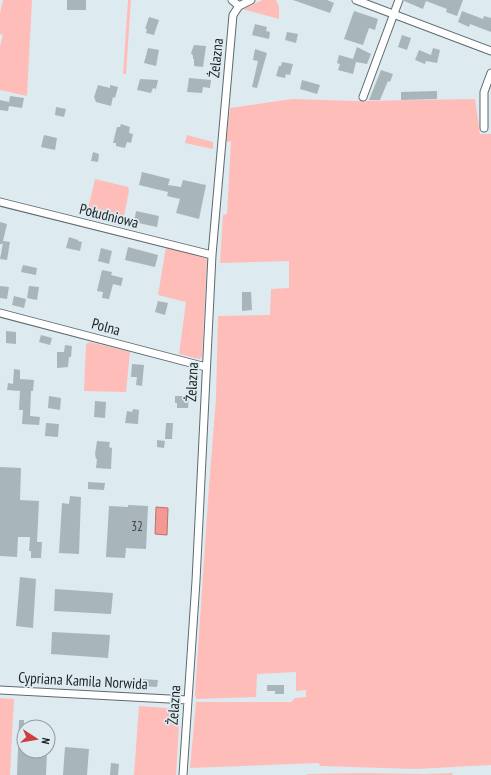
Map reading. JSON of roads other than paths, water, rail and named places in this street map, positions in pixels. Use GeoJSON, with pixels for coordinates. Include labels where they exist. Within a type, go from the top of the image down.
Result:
{"type":"FeatureCollection","features":[{"type":"Feature","properties":{"kind":"street"},"geometry":{"type":"LineString","coordinates":[[232,0],[239,6],[251,0]]}},
{"type":"Feature","properties":{"kind":"street"},"geometry":{"type":"LineString","coordinates":[[356,0],[491,51]]}},
{"type":"Feature","properties":{"kind":"street"},"geometry":{"type":"LineString","coordinates":[[363,97],[399,0]]}},
{"type":"Feature","properties":{"kind":"street","name":"Żelazna"},"geometry":{"type":"LineString","coordinates":[[183,775],[196,582],[212,255],[233,15],[239,6]]}},
{"type":"Feature","properties":{"kind":"street"},"geometry":{"type":"LineString","coordinates":[[484,128],[484,92],[491,73]]}},
{"type":"Feature","properties":{"kind":"street","name":"Południowa"},"geometry":{"type":"LineString","coordinates":[[0,202],[212,255]]}},
{"type":"Feature","properties":{"kind":"street","name":"Polna"},"geometry":{"type":"LineString","coordinates":[[0,313],[206,367]]}},
{"type":"Feature","properties":{"kind":"street","name":"Cypriana Kamila Norwida"},"geometry":{"type":"LineString","coordinates":[[0,690],[188,700]]}}]}
